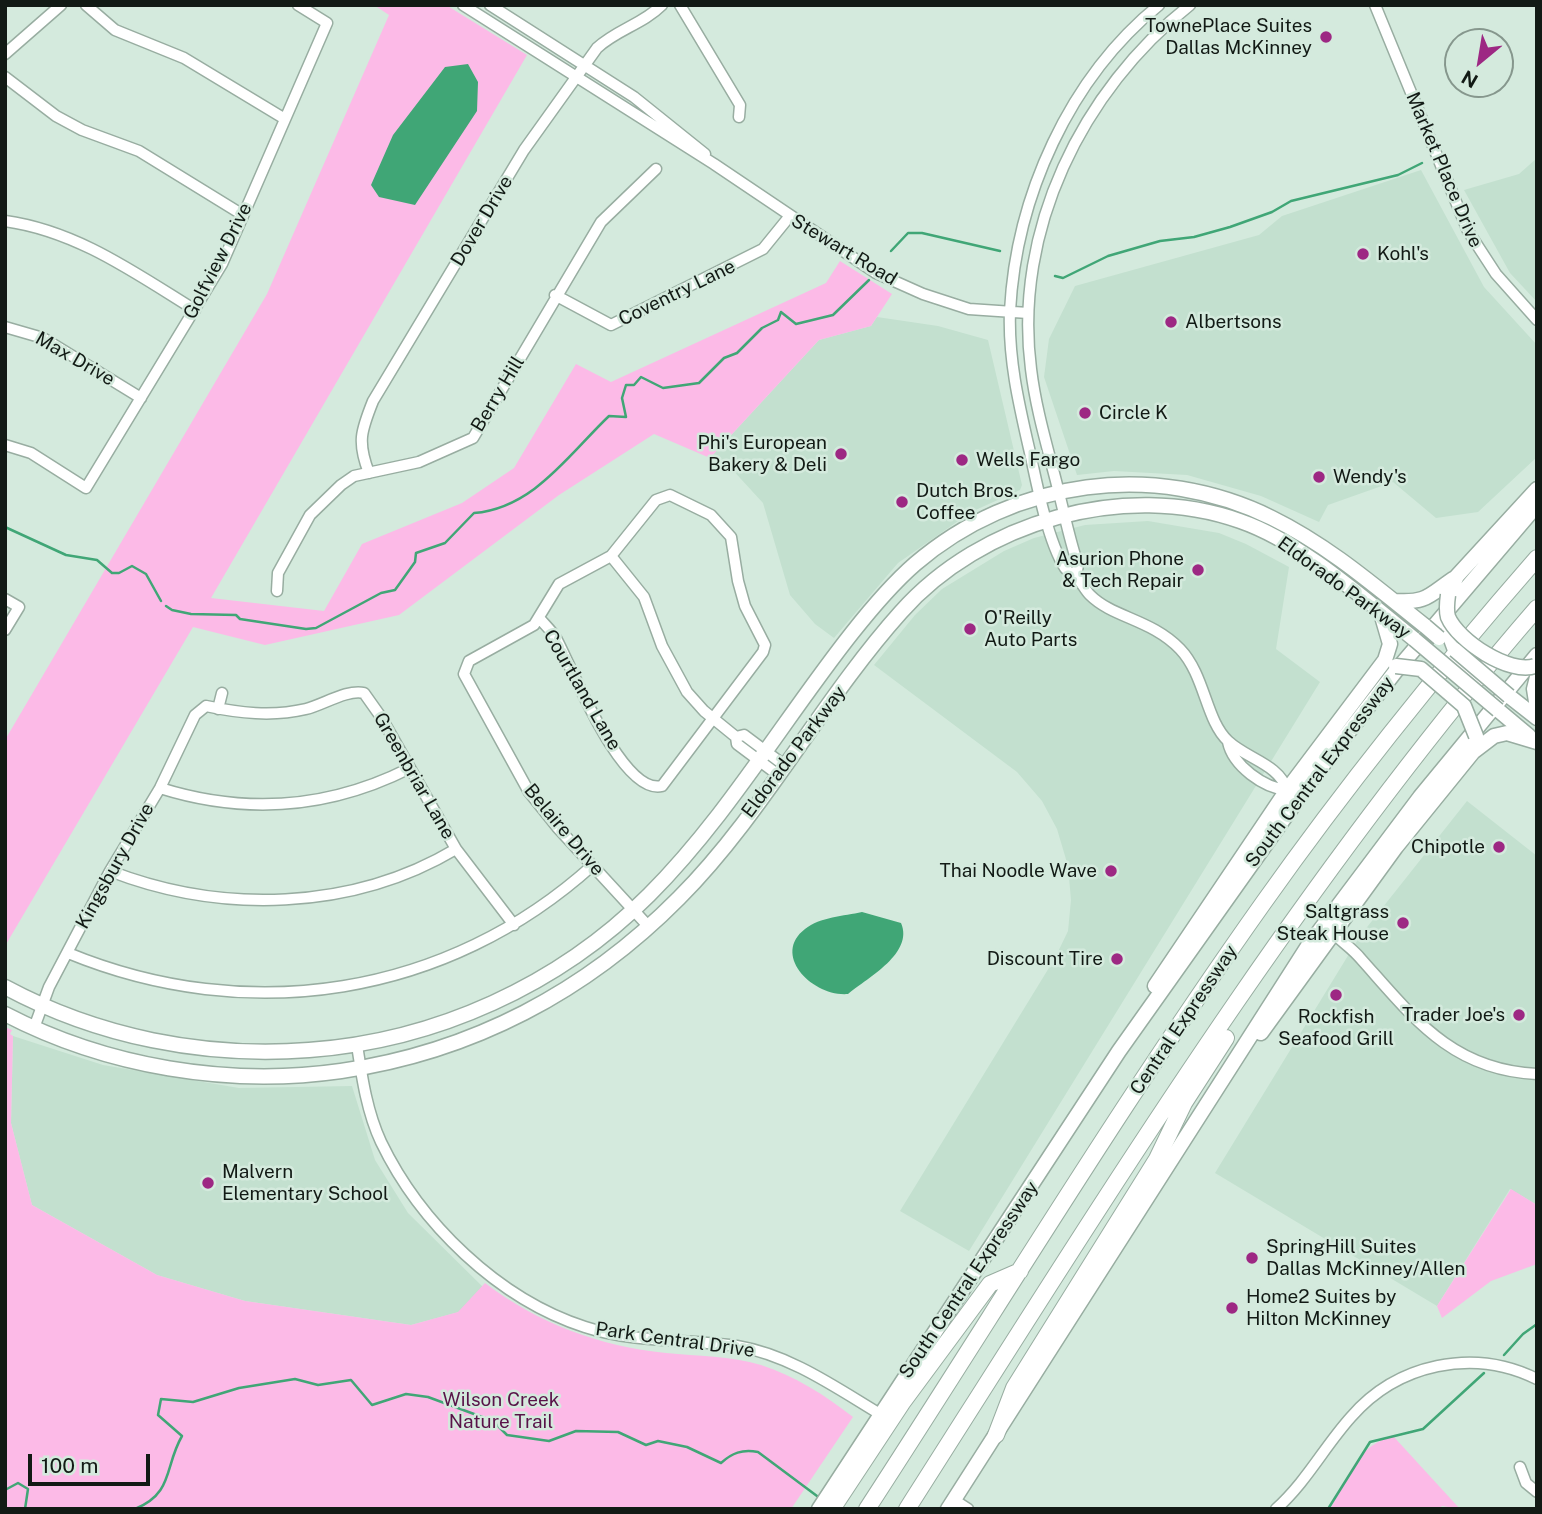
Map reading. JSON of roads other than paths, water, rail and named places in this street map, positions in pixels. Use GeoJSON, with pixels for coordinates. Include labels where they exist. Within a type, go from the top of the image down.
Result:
{"type":"FeatureCollection","features":[{"type":"Feature","properties":{"kind":"highway","name":"Central Expressway"},"geometry":{"type":"LineString","coordinates":[[869,1506],[1195,1002],[1282,877],[1386,739],[1537,558]]}},
{"type":"Feature","properties":{"kind":"highway","name":"Central Expressway"},"geometry":{"type":"LineString","coordinates":[[907,1509],[1267,957],[1393,786],[1537,608]]}},
{"type":"Feature","properties":{"kind":"highway"},"geometry":{"type":"LineString","coordinates":[[996,1435],[1014,1388],[1157,1158],[1184,1104],[1233,1026],[1267,957]]}},
{"type":"Feature","properties":{"kind":"highway"},"geometry":{"type":"LineString","coordinates":[[832,1509],[840,1486],[990,1284],[1020,1271]]}},
{"type":"Feature","properties":{"kind":"main road","name":"Eldorado Parkway"},"geometry":{"type":"LineString","coordinates":[[5,987],[41,1005],[132,1036],[207,1049],[288,1052],[357,1045],[425,1029],[533,984],[578,955],[634,910],[681,861],[853,633],[916,564],[984,518],[1040,497],[1112,484],[1186,488],[1268,516],[1329,552],[1395,601],[1439,638],[1456,662]]}},
{"type":"Feature","properties":{"kind":"main road"},"geometry":{"type":"LineString","coordinates":[[1395,601],[1428,599],[1457,576],[1537,489]]}},
{"type":"Feature","properties":{"kind":"main road"},"geometry":{"type":"LineString","coordinates":[[1155,508],[1185,502],[1202,504],[1253,519],[1268,516]]}},
{"type":"Feature","properties":{"kind":"main road","name":"South Central Expressway"},"geometry":{"type":"LineString","coordinates":[[819,1509],[840,1486],[880,1414],[1119,1051],[1312,779],[1395,672],[1537,505]]}},
{"type":"Feature","properties":{"kind":"main road","name":"Eldorado Parkway"},"geometry":{"type":"LineString","coordinates":[[5,1014],[34,1028],[110,1055],[185,1071],[284,1076],[361,1068],[457,1044],[543,1004],[597,971],[649,927],[702,874],[881,635],[921,591],[964,557],[999,538],[1064,515],[1115,508],[1155,508],[1218,514],[1262,531],[1300,553],[1414,639],[1456,662]]}},
{"type":"Feature","properties":{"kind":"main road"},"geometry":{"type":"LineString","coordinates":[[1262,531],[1267,525],[1272,525],[1313,548],[1329,552]]}},
{"type":"Feature","properties":{"kind":"main road"},"geometry":{"type":"LineString","coordinates":[[881,635],[895,607],[922,580],[922,572],[916,564]]}},
{"type":"Feature","properties":{"kind":"main road"},"geometry":{"type":"LineString","coordinates":[[1457,576],[1448,595],[1447,614],[1456,662],[1476,706],[1473,752]]}},
{"type":"Feature","properties":{"kind":"main road"},"geometry":{"type":"LineString","coordinates":[[1367,688],[1389,650],[1388,634],[1381,613]]}},
{"type":"Feature","properties":{"kind":"main road"},"geometry":{"type":"LineString","coordinates":[[1447,614],[1460,632],[1496,661],[1534,666]]}},
{"type":"Feature","properties":{"kind":"main road"},"geometry":{"type":"LineString","coordinates":[[853,633],[872,647]]}},
{"type":"Feature","properties":{"kind":"main road"},"geometry":{"type":"LineString","coordinates":[[1367,688],[1393,666],[1415,660],[1456,662],[1497,671],[1534,666]]}},
{"type":"Feature","properties":{"kind":"main road"},"geometry":{"type":"LineString","coordinates":[[1456,662],[1478,693],[1537,742]]}},
{"type":"Feature","properties":{"kind":"main road"},"geometry":{"type":"LineString","coordinates":[[1456,662],[1509,696],[1537,718]]}},
{"type":"Feature","properties":{"kind":"main road"},"geometry":{"type":"LineString","coordinates":[[1393,666],[1421,669],[1464,706],[1476,736]]}},
{"type":"Feature","properties":{"kind":"main road"},"geometry":{"type":"LineString","coordinates":[[1534,666],[1537,708]]}},
{"type":"Feature","properties":{"kind":"main road"},"geometry":{"type":"LineString","coordinates":[[951,1504],[1234,1063],[1245,1041],[1349,890],[1534,666]]}},
{"type":"Feature","properties":{"kind":"main road","name":"South Central Expressway"},"geometry":{"type":"LineString","coordinates":[[1119,1051],[1129,1029],[1177,952],[1287,790],[1367,688]]}},
{"type":"Feature","properties":{"kind":"main road"},"geometry":{"type":"LineString","coordinates":[[1234,1063],[1253,1044],[1396,847],[1473,752],[1494,736],[1507,733],[1537,742]]}},
{"type":"Feature","properties":{"kind":"main road"},"geometry":{"type":"LineString","coordinates":[[533,984],[543,1004]]}},
{"type":"Feature","properties":{"kind":"street"},"geometry":{"type":"LineString","coordinates":[[5,54],[61,5]]}},
{"type":"Feature","properties":{"kind":"street"},"geometry":{"type":"LineString","coordinates":[[86,5],[114,30],[184,58],[285,119]]}},
{"type":"Feature","properties":{"kind":"street","name":"Golfview Drive"},"geometry":{"type":"LineString","coordinates":[[5,445],[31,453],[86,488],[222,264],[327,23],[299,5]]}},
{"type":"Feature","properties":{"kind":"street","name":"Stewart Road"},"geometry":{"type":"LineString","coordinates":[[463,5],[714,164],[789,217],[901,286],[969,309],[1028,313]]}},
{"type":"Feature","properties":{"kind":"street","name":"Stewart Road"},"geometry":{"type":"LineString","coordinates":[[490,5],[663,118],[714,164]]}},
{"type":"Feature","properties":{"kind":"street","name":"Dover Drive"},"geometry":{"type":"LineString","coordinates":[[369,473],[361,451],[361,431],[373,401],[524,150],[608,37],[645,19],[662,5]]}},
{"type":"Feature","properties":{"kind":"street"},"geometry":{"type":"LineString","coordinates":[[680,5],[740,105],[739,117]]}},
{"type":"Feature","properties":{"kind":"street"},"geometry":{"type":"LineString","coordinates":[[1159,5],[1130,33],[1083,92],[1049,152],[1028,204],[1017,251],[1010,313],[1013,374],[1040,497],[1058,554],[1066,570],[1076,576],[1090,596],[1150,625],[1178,647],[1199,675],[1219,730],[1228,742],[1231,753],[1244,768],[1275,789],[1287,790]]}},
{"type":"Feature","properties":{"kind":"street"},"geometry":{"type":"LineString","coordinates":[[1076,576],[1079,565],[1037,405],[1031,368],[1028,313],[1035,259],[1045,217],[1062,170],[1100,101],[1138,53],[1190,5]]}},
{"type":"Feature","properties":{"kind":"street","name":"Market Place Drive"},"geometry":{"type":"LineString","coordinates":[[1375,5],[1468,230],[1496,274],[1537,320]]}},
{"type":"Feature","properties":{"kind":"street"},"geometry":{"type":"LineString","coordinates":[[5,77],[57,116],[82,130],[139,151],[243,215]]}},
{"type":"Feature","properties":{"kind":"street"},"geometry":{"type":"LineString","coordinates":[[1083,92],[1100,101]]}},
{"type":"Feature","properties":{"kind":"street","name":"Berry Hill"},"geometry":{"type":"LineString","coordinates":[[277,591],[278,573],[310,515],[341,485],[354,476],[419,462],[473,438],[555,295],[601,222],[656,169]]}},
{"type":"Feature","properties":{"kind":"street","name":"Coventry Lane"},"geometry":{"type":"LineString","coordinates":[[555,295],[611,325],[763,249],[789,217]]}},
{"type":"Feature","properties":{"kind":"street"},"geometry":{"type":"LineString","coordinates":[[5,221],[32,225],[76,240],[195,310]]}},
{"type":"Feature","properties":{"kind":"street","name":"Max Drive"},"geometry":{"type":"LineString","coordinates":[[5,327],[43,338],[141,398]]}},
{"type":"Feature","properties":{"kind":"street"},"geometry":{"type":"LineString","coordinates":[[1019,407],[1037,405]]}},
{"type":"Feature","properties":{"kind":"street"},"geometry":{"type":"LineString","coordinates":[[469,661],[528,629],[540,619],[559,584],[611,556],[663,496],[677,496],[711,515],[731,537],[745,606],[765,645],[763,652],[715,720]]}},
{"type":"Feature","properties":{"kind":"street"},"geometry":{"type":"LineString","coordinates":[[611,556],[645,597],[673,670],[687,692],[715,720],[736,737],[744,736],[762,756],[780,769]]}},
{"type":"Feature","properties":{"kind":"street"},"geometry":{"type":"LineString","coordinates":[[5,599],[19,607],[5,630]]}},
{"type":"Feature","properties":{"kind":"street","name":"Courtland Lane"},"geometry":{"type":"LineString","coordinates":[[540,619],[556,637],[589,710],[609,742],[638,776],[655,788],[662,786],[715,720]]}},
{"type":"Feature","properties":{"kind":"street","name":"Belaire Drive"},"geometry":{"type":"LineString","coordinates":[[462,651],[469,661],[464,674],[506,755],[529,792],[649,927]]}},
{"type":"Feature","properties":{"kind":"street","name":"Greenbriar Lane"},"geometry":{"type":"LineString","coordinates":[[202,707],[253,714],[279,713],[305,709],[360,691],[381,717],[456,849],[514,925]]}},
{"type":"Feature","properties":{"kind":"street"},"geometry":{"type":"LineString","coordinates":[[218,709],[222,693]]}},
{"type":"Feature","properties":{"kind":"street","name":"Kingsbury Drive"},"geometry":{"type":"LineString","coordinates":[[34,1028],[41,1005],[110,871],[160,788],[178,747],[202,707]]}},
{"type":"Feature","properties":{"kind":"street"},"geometry":{"type":"LineString","coordinates":[[160,788],[220,804],[287,806],[353,793],[410,768]]}},
{"type":"Feature","properties":{"kind":"street"},"geometry":{"type":"LineString","coordinates":[[110,871],[165,889],[206,897],[284,900],[361,888],[401,876],[456,849]]}},
{"type":"Feature","properties":{"kind":"street"},"geometry":{"type":"LineString","coordinates":[[68,953],[135,978],[175,986],[238,992],[307,991],[399,975],[475,946],[514,925],[593,865]]}},
{"type":"Feature","properties":{"kind":"street"},"geometry":{"type":"LineString","coordinates":[[1333,933],[1359,956],[1415,1021],[1447,1046],[1491,1066],[1537,1074]]}},
{"type":"Feature","properties":{"kind":"street","name":"Park Central Drive"},"geometry":{"type":"LineString","coordinates":[[357,1045],[377,1131],[406,1184],[459,1247],[503,1284],[545,1309],[586,1327],[632,1337],[739,1347],[783,1359],[880,1414]]}},
{"type":"Feature","properties":{"kind":"street"},"geometry":{"type":"LineString","coordinates":[[1276,1509],[1310,1475],[1352,1415],[1371,1397],[1402,1377],[1434,1366],[1468,1362],[1504,1367],[1537,1379]]}},
{"type":"Feature","properties":{"kind":"street"},"geometry":{"type":"LineString","coordinates":[[1520,1467],[1524,1480],[1537,1492]]}},
{"type":"Feature","properties":{"kind":"street"},"geometry":{"type":"LineString","coordinates":[[951,1504],[968,1509]]}},
{"type":"Feature","properties":{"kind":"waterway"},"geometry":{"type":"LineString","coordinates":[[1055,276],[1063,278],[1108,256],[1160,241],[1194,237],[1230,227],[1272,212],[1291,201],[1398,175],[1422,163]]}},
{"type":"Feature","properties":{"kind":"waterway"},"geometry":{"type":"LineString","coordinates":[[891,251],[908,233],[922,233],[1000,251]]}},
{"type":"Feature","properties":{"kind":"waterway"},"geometry":{"type":"LineString","coordinates":[[166,606],[191,614],[236,615],[240,619],[306,629],[316,628],[381,593],[395,590],[415,562],[416,553],[445,543],[474,513],[495,509],[533,490],[565,462],[609,416],[626,417],[622,398],[626,385],[634,385],[641,377],[663,388],[699,383],[724,358],[737,353],[762,328],[778,320],[781,312],[796,324],[833,315],[869,280]]}},
{"type":"Feature","properties":{"kind":"waterway"},"geometry":{"type":"LineString","coordinates":[[5,527],[66,555],[97,560],[112,573],[119,573],[132,566],[146,574],[161,601]]}},
{"type":"Feature","properties":{"kind":"waterway"},"geometry":{"type":"LineString","coordinates":[[1504,1355],[1523,1334],[1537,1324]]}},
{"type":"Feature","properties":{"kind":"waterway"},"geometry":{"type":"LineString","coordinates":[[1328,1509],[1370,1442],[1423,1429],[1484,1373]]}},
{"type":"Feature","properties":{"kind":"waterway"},"geometry":{"type":"LineString","coordinates":[[135,1509],[147,1503],[162,1487],[182,1436],[158,1415],[161,1399],[193,1402],[239,1388],[295,1379],[318,1385],[351,1380],[372,1405],[406,1394],[428,1397],[493,1421],[507,1435],[549,1441],[576,1431],[618,1432],[646,1445],[658,1441],[687,1447],[721,1463],[738,1453],[758,1452],[821,1499]]}},
{"type":"Feature","properties":{"kind":"waterway"},"geometry":{"type":"LineString","coordinates":[[5,1490],[18,1483],[28,1489],[25,1509]]}},
{"type":"Feature","properties":{"kind":"place","name":"TownePlace Suites Dallas McKinney"},"geometry":{"type":"Point","coordinates":[1326,37]}},
{"type":"Feature","properties":{"kind":"place","name":"Kohl's"},"geometry":{"type":"Point","coordinates":[1363,254]}},
{"type":"Feature","properties":{"kind":"place","name":"Albertsons"},"geometry":{"type":"Point","coordinates":[1171,322]}},
{"type":"Feature","properties":{"kind":"place","name":"Circle K"},"geometry":{"type":"Point","coordinates":[1085,413]}},
{"type":"Feature","properties":{"kind":"place","name":"Phi's European Bakery & Deli"},"geometry":{"type":"Point","coordinates":[841,454]}},
{"type":"Feature","properties":{"kind":"place","name":"Wells Fargo"},"geometry":{"type":"Point","coordinates":[962,460]}},
{"type":"Feature","properties":{"kind":"place","name":"Wendy's"},"geometry":{"type":"Point","coordinates":[1319,477]}},
{"type":"Feature","properties":{"kind":"place","name":"Dutch Bros. Coffee"},"geometry":{"type":"Point","coordinates":[902,502]}},
{"type":"Feature","properties":{"kind":"place","name":"Asurion Phone & Tech Repair"},"geometry":{"type":"Point","coordinates":[1198,570]}},
{"type":"Feature","properties":{"kind":"place","name":"O'Reilly Auto Parts"},"geometry":{"type":"Point","coordinates":[970,629]}},
{"type":"Feature","properties":{"kind":"place","name":"Chipotle"},"geometry":{"type":"Point","coordinates":[1499,847]}},
{"type":"Feature","properties":{"kind":"place","name":"Thai Noodle Wave"},"geometry":{"type":"Point","coordinates":[1111,871]}},
{"type":"Feature","properties":{"kind":"place","name":"Saltgrass Steak House"},"geometry":{"type":"Point","coordinates":[1403,923]}},
{"type":"Feature","properties":{"kind":"place","name":"Discount Tire"},"geometry":{"type":"Point","coordinates":[1117,959]}},
{"type":"Feature","properties":{"kind":"place","name":"Rockfish Seafood Grill"},"geometry":{"type":"Point","coordinates":[1336,995]}},
{"type":"Feature","properties":{"kind":"place","name":"Trader Joe's"},"geometry":{"type":"Point","coordinates":[1519,1015]}},
{"type":"Feature","properties":{"kind":"place","name":"Malvern Elementary School"},"geometry":{"type":"Point","coordinates":[208,1183]}},
{"type":"Feature","properties":{"kind":"place","name":"SpringHill Suites Dallas McKinney/Allen"},"geometry":{"type":"Point","coordinates":[1252,1258]}},
{"type":"Feature","properties":{"kind":"place","name":"Home2 Suites by Hilton McKinney"},"geometry":{"type":"Point","coordinates":[1232,1308]}},
{"type":"Feature","properties":{"kind":"park label","name":"Wilson Creek Nature Trail"},"geometry":{"type":"Point","coordinates":[501,1411]}}]}
